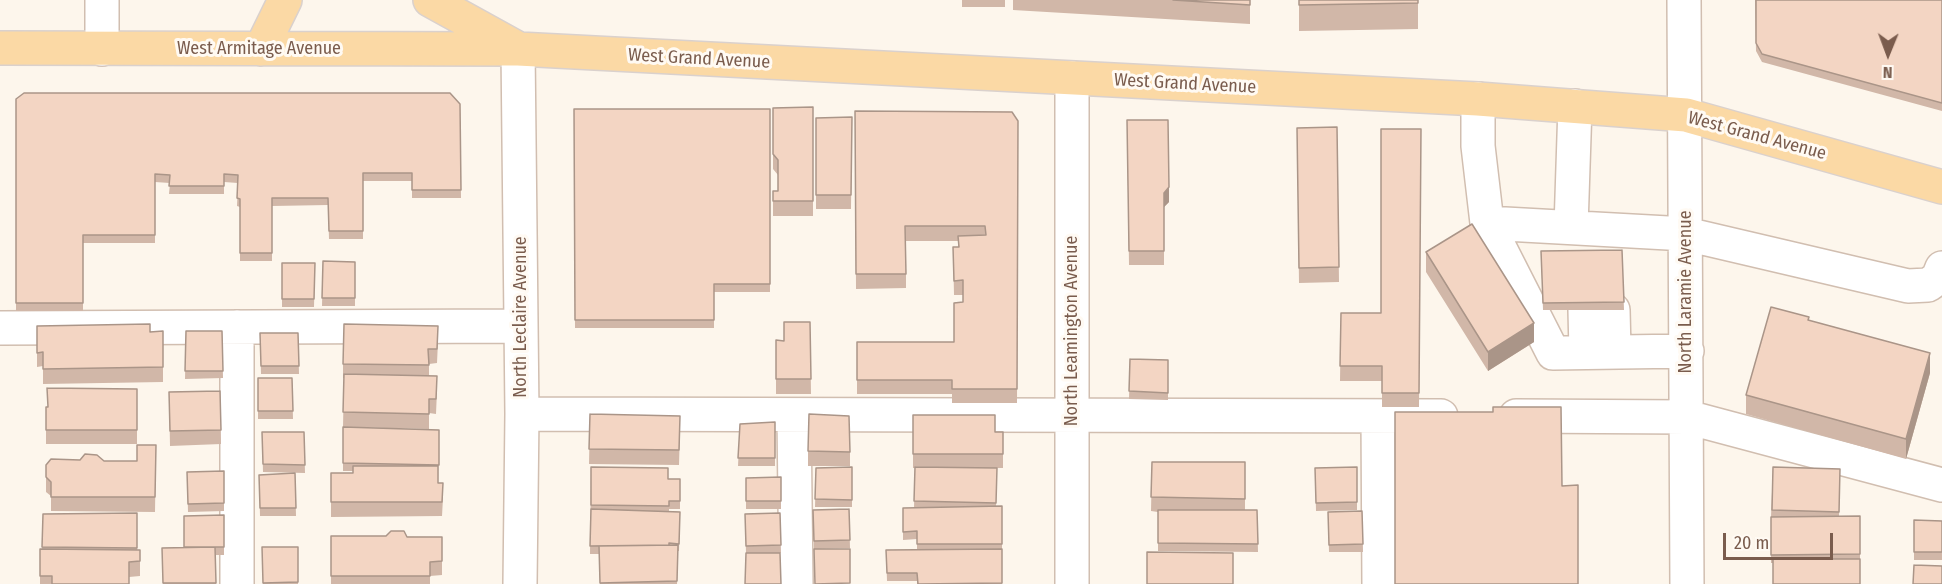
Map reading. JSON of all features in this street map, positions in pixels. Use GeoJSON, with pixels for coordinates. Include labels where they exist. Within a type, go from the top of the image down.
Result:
{"type":"FeatureCollection","features":[{"type":"Feature","properties":{"kind":"main road"},"geometry":{"type":"LineString","coordinates":[[261,49],[285,0]]}},
{"type":"Feature","properties":{"kind":"main road","name":"West Grand Avenue"},"geometry":{"type":"LineString","coordinates":[[430,0],[518,49],[1478,99],[1686,116],[1942,187]]}},
{"type":"Feature","properties":{"kind":"main road","name":"West Armitage Avenue"},"geometry":{"type":"LineString","coordinates":[[0,48],[518,49]]}},
{"type":"Feature","properties":{"kind":"street"},"geometry":{"type":"LineString","coordinates":[[102,0],[102,49]]}},
{"type":"Feature","properties":{"kind":"street","name":"North Laramie Avenue"},"geometry":{"type":"LineString","coordinates":[[1684,0],[1687,584]]}},
{"type":"Feature","properties":{"kind":"street","name":"North Leclaire Avenue"},"geometry":{"type":"LineString","coordinates":[[518,49],[522,414],[520,584]]}},
{"type":"Feature","properties":{"kind":"street","name":"North Leamington Avenue"},"geometry":{"type":"LineString","coordinates":[[1072,78],[1072,584]]}},
{"type":"Feature","properties":{"kind":"street"},"geometry":{"type":"LineString","coordinates":[[1478,99],[1478,146],[1487,223],[1553,353],[1687,351]]}},
{"type":"Feature","properties":{"kind":"street"},"geometry":{"type":"LineString","coordinates":[[1575,106],[1593,240]]}},
{"type":"Feature","properties":{"kind":"street"},"geometry":{"type":"LineString","coordinates":[[1487,223],[1593,240],[1686,234],[1908,286],[1928,285],[1938,278],[1942,268]]}},
{"type":"Feature","properties":{"kind":"street"},"geometry":{"type":"LineString","coordinates":[[1599,310],[1600,352]]}},
{"type":"Feature","properties":{"kind":"street"},"geometry":{"type":"LineString","coordinates":[[0,328],[521,326]]}},
{"type":"Feature","properties":{"kind":"street"},"geometry":{"type":"LineString","coordinates":[[237,327],[237,584]]}},
{"type":"Feature","properties":{"kind":"street"},"geometry":{"type":"LineString","coordinates":[[522,414],[1687,417],[1942,485]]}},
{"type":"Feature","properties":{"kind":"street"},"geometry":{"type":"LineString","coordinates":[[794,415],[796,584]]}},
{"type":"Feature","properties":{"kind":"street"},"geometry":{"type":"LineString","coordinates":[[1378,416],[1379,584]]}},
{"type":"Feature","properties":{"kind":"building"},"geometry":{"type":"Polygon","coordinates":[[[1173,0],[1250,0],[1250,5],[1173,0]]]}},
{"type":"Feature","properties":{"kind":"building"},"geometry":{"type":"Polygon","coordinates":[[[1299,0],[1418,0],[1418,3],[1299,5],[1299,0]]]}},
{"type":"Feature","properties":{"kind":"building"},"geometry":{"type":"Polygon","coordinates":[[[1756,0],[1942,0],[1942,103],[1762,54],[1756,43],[1756,0]]]}},
{"type":"Feature","properties":{"kind":"building"},"geometry":{"type":"Polygon","coordinates":[[[24,93],[450,93],[460,104],[461,190],[412,190],[412,173],[363,173],[363,231],[329,231],[328,198],[272,198],[272,253],[240,253],[238,175],[224,174],[224,186],[169,186],[170,175],[155,174],[155,235],[83,235],[83,303],[16,303],[16,99],[24,93]]]}},
{"type":"Feature","properties":{"kind":"building"},"geometry":{"type":"Polygon","coordinates":[[[813,107],[813,201],[773,201],[773,191],[778,191],[778,160],[773,154],[773,108],[813,107]]]}},
{"type":"Feature","properties":{"kind":"building"},"geometry":{"type":"Polygon","coordinates":[[[574,109],[770,109],[770,284],[714,284],[714,320],[575,320],[574,109]]]}},
{"type":"Feature","properties":{"kind":"building"},"geometry":{"type":"Polygon","coordinates":[[[855,111],[1012,112],[1018,121],[1017,389],[952,389],[952,380],[857,380],[857,342],[954,342],[954,303],[963,302],[963,280],[954,281],[953,247],[959,247],[958,236],[986,235],[985,226],[905,226],[906,274],[856,274],[855,111]]]}},
{"type":"Feature","properties":{"kind":"building"},"geometry":{"type":"Polygon","coordinates":[[[852,117],[851,195],[816,195],[816,118],[852,117]]]}},
{"type":"Feature","properties":{"kind":"building"},"geometry":{"type":"Polygon","coordinates":[[[1127,120],[1168,120],[1169,187],[1164,193],[1164,251],[1129,251],[1127,120]]]}},
{"type":"Feature","properties":{"kind":"building"},"geometry":{"type":"Polygon","coordinates":[[[1337,127],[1339,267],[1299,268],[1297,128],[1337,127]]]}},
{"type":"Feature","properties":{"kind":"building"},"geometry":{"type":"Polygon","coordinates":[[[1381,129],[1421,129],[1419,393],[1382,393],[1382,366],[1340,366],[1341,313],[1381,313],[1381,129]]]}},
{"type":"Feature","properties":{"kind":"building"},"geometry":{"type":"Polygon","coordinates":[[[1472,224],[1534,323],[1488,352],[1426,252],[1472,224]]]}},
{"type":"Feature","properties":{"kind":"building"},"geometry":{"type":"Polygon","coordinates":[[[1622,250],[1624,302],[1543,303],[1541,251],[1622,250]]]}},
{"type":"Feature","properties":{"kind":"building"},"geometry":{"type":"Polygon","coordinates":[[[323,261],[355,262],[355,298],[322,298],[323,261]]]}},
{"type":"Feature","properties":{"kind":"building"},"geometry":{"type":"Polygon","coordinates":[[[282,263],[315,263],[314,299],[282,299],[282,263]]]}},
{"type":"Feature","properties":{"kind":"building"},"geometry":{"type":"Polygon","coordinates":[[[1771,307],[1809,317],[1808,320],[1930,353],[1906,439],[1746,395],[1771,307]]]}},
{"type":"Feature","properties":{"kind":"building"},"geometry":{"type":"Polygon","coordinates":[[[784,322],[810,322],[811,379],[776,379],[776,340],[784,341],[784,322]]]}},
{"type":"Feature","properties":{"kind":"building"},"geometry":{"type":"Polygon","coordinates":[[[150,324],[150,332],[163,331],[163,367],[43,369],[43,352],[37,353],[37,326],[150,324]]]}},
{"type":"Feature","properties":{"kind":"building"},"geometry":{"type":"Polygon","coordinates":[[[344,324],[438,326],[437,349],[428,349],[429,365],[343,364],[344,324]]]}},
{"type":"Feature","properties":{"kind":"building"},"geometry":{"type":"Polygon","coordinates":[[[186,331],[222,331],[223,371],[185,371],[186,331]]]}},
{"type":"Feature","properties":{"kind":"building"},"geometry":{"type":"Polygon","coordinates":[[[260,333],[298,333],[299,366],[261,366],[260,333]]]}},
{"type":"Feature","properties":{"kind":"building"},"geometry":{"type":"Polygon","coordinates":[[[1130,359],[1168,360],[1168,393],[1129,391],[1130,359]]]}},
{"type":"Feature","properties":{"kind":"building"},"geometry":{"type":"Polygon","coordinates":[[[344,374],[437,376],[436,399],[429,399],[429,414],[343,412],[344,374]]]}},
{"type":"Feature","properties":{"kind":"building"},"geometry":{"type":"Polygon","coordinates":[[[258,378],[292,378],[293,411],[258,411],[258,378]]]}},
{"type":"Feature","properties":{"kind":"building"},"geometry":{"type":"Polygon","coordinates":[[[47,388],[137,389],[137,430],[46,430],[47,388]]]}},
{"type":"Feature","properties":{"kind":"building"},"geometry":{"type":"Polygon","coordinates":[[[220,391],[221,430],[170,431],[169,392],[220,391]]]}},
{"type":"Feature","properties":{"kind":"building"},"geometry":{"type":"Polygon","coordinates":[[[1493,407],[1561,407],[1562,486],[1578,485],[1578,584],[1395,584],[1395,412],[1493,412],[1493,407]]]}},
{"type":"Feature","properties":{"kind":"building"},"geometry":{"type":"Polygon","coordinates":[[[590,414],[680,416],[679,450],[589,449],[590,414]]]}},
{"type":"Feature","properties":{"kind":"building"},"geometry":{"type":"Polygon","coordinates":[[[809,414],[849,416],[850,452],[808,451],[809,414]]]}},
{"type":"Feature","properties":{"kind":"building"},"geometry":{"type":"Polygon","coordinates":[[[913,415],[995,415],[995,432],[1003,432],[1003,454],[913,454],[913,415]]]}},
{"type":"Feature","properties":{"kind":"building"},"geometry":{"type":"Polygon","coordinates":[[[775,422],[775,458],[738,458],[740,424],[775,422]]]}},
{"type":"Feature","properties":{"kind":"building"},"geometry":{"type":"Polygon","coordinates":[[[343,427],[439,430],[439,465],[343,463],[343,427]]]}},
{"type":"Feature","properties":{"kind":"building"},"geometry":{"type":"Polygon","coordinates":[[[262,432],[304,432],[305,465],[263,464],[262,432]]]}},
{"type":"Feature","properties":{"kind":"building"},"geometry":{"type":"Polygon","coordinates":[[[137,445],[156,445],[155,497],[51,497],[51,482],[46,477],[46,465],[51,459],[80,460],[85,454],[97,455],[104,461],[137,461],[137,445]]]}},
{"type":"Feature","properties":{"kind":"building"},"geometry":{"type":"Polygon","coordinates":[[[1152,462],[1245,462],[1245,499],[1151,497],[1152,462]]]}},
{"type":"Feature","properties":{"kind":"building"},"geometry":{"type":"Polygon","coordinates":[[[353,466],[438,466],[438,483],[443,483],[442,502],[331,502],[331,473],[353,473],[353,466]]]}},
{"type":"Feature","properties":{"kind":"building"},"geometry":{"type":"Polygon","coordinates":[[[591,467],[668,468],[668,479],[680,479],[680,501],[669,501],[669,506],[591,505],[591,467]]]}},
{"type":"Feature","properties":{"kind":"building"},"geometry":{"type":"Polygon","coordinates":[[[852,467],[852,500],[815,499],[816,468],[852,467]]]}},
{"type":"Feature","properties":{"kind":"building"},"geometry":{"type":"Polygon","coordinates":[[[915,467],[997,468],[996,503],[914,501],[915,467]]]}},
{"type":"Feature","properties":{"kind":"building"},"geometry":{"type":"Polygon","coordinates":[[[1357,467],[1357,502],[1316,503],[1315,468],[1357,467]]]}},
{"type":"Feature","properties":{"kind":"building"},"geometry":{"type":"Polygon","coordinates":[[[1773,467],[1840,469],[1839,512],[1772,510],[1773,467]]]}},
{"type":"Feature","properties":{"kind":"building"},"geometry":{"type":"Polygon","coordinates":[[[224,471],[224,503],[188,504],[187,472],[224,471]]]}},
{"type":"Feature","properties":{"kind":"building"},"geometry":{"type":"Polygon","coordinates":[[[295,473],[296,508],[260,508],[259,475],[295,473]]]}},
{"type":"Feature","properties":{"kind":"building"},"geometry":{"type":"Polygon","coordinates":[[[781,477],[781,501],[746,501],[746,478],[781,477]]]}},
{"type":"Feature","properties":{"kind":"building"},"geometry":{"type":"Polygon","coordinates":[[[1002,506],[1002,544],[917,544],[917,531],[903,532],[903,508],[1002,506]]]}},
{"type":"Feature","properties":{"kind":"building"},"geometry":{"type":"Polygon","coordinates":[[[591,509],[680,512],[679,544],[590,546],[591,509]]]}},
{"type":"Feature","properties":{"kind":"building"},"geometry":{"type":"Polygon","coordinates":[[[849,509],[850,540],[814,541],[813,510],[849,509]]]}},
{"type":"Feature","properties":{"kind":"building"},"geometry":{"type":"Polygon","coordinates":[[[1158,510],[1257,510],[1258,544],[1158,543],[1158,510]]]}},
{"type":"Feature","properties":{"kind":"building"},"geometry":{"type":"Polygon","coordinates":[[[1362,511],[1363,544],[1329,545],[1328,512],[1362,511]]]}},
{"type":"Feature","properties":{"kind":"building"},"geometry":{"type":"Polygon","coordinates":[[[137,513],[137,548],[42,547],[43,514],[137,513]]]}},
{"type":"Feature","properties":{"kind":"building"},"geometry":{"type":"Polygon","coordinates":[[[780,513],[781,545],[746,546],[745,514],[780,513]]]}},
{"type":"Feature","properties":{"kind":"building"},"geometry":{"type":"Polygon","coordinates":[[[224,515],[224,547],[184,547],[184,516],[224,515]]]}},
{"type":"Feature","properties":{"kind":"building"},"geometry":{"type":"Polygon","coordinates":[[[1860,516],[1860,554],[1771,555],[1771,517],[1860,516]]]}},
{"type":"Feature","properties":{"kind":"building"},"geometry":{"type":"Polygon","coordinates":[[[1914,520],[1942,521],[1942,552],[1914,552],[1914,520]]]}},
{"type":"Feature","properties":{"kind":"building"},"geometry":{"type":"Polygon","coordinates":[[[391,531],[404,531],[407,537],[442,537],[442,561],[430,562],[430,576],[331,576],[331,536],[386,536],[391,531]]]}},
{"type":"Feature","properties":{"kind":"building"},"geometry":{"type":"Polygon","coordinates":[[[678,545],[677,581],[600,583],[599,546],[678,545]]]}},
{"type":"Feature","properties":{"kind":"building"},"geometry":{"type":"Polygon","coordinates":[[[215,547],[216,583],[163,583],[162,548],[215,547]]]}},
{"type":"Feature","properties":{"kind":"building"},"geometry":{"type":"Polygon","coordinates":[[[262,547],[298,547],[298,582],[263,583],[262,547]]]}},
{"type":"Feature","properties":{"kind":"building"},"geometry":{"type":"Polygon","coordinates":[[[40,549],[140,550],[140,561],[129,562],[129,584],[52,584],[52,576],[40,576],[40,549]]]}},
{"type":"Feature","properties":{"kind":"building"},"geometry":{"type":"Polygon","coordinates":[[[814,549],[850,549],[850,583],[815,584],[814,549]]]}},
{"type":"Feature","properties":{"kind":"building"},"geometry":{"type":"Polygon","coordinates":[[[1002,549],[1002,583],[918,584],[917,573],[887,573],[886,550],[1002,549]]]}},
{"type":"Feature","properties":{"kind":"building"},"geometry":{"type":"Polygon","coordinates":[[[1147,552],[1233,553],[1233,584],[1147,584],[1147,552]]]}},
{"type":"Feature","properties":{"kind":"building"},"geometry":{"type":"Polygon","coordinates":[[[746,553],[780,553],[781,584],[745,584],[746,553]]]}},
{"type":"Feature","properties":{"kind":"building"},"geometry":{"type":"Polygon","coordinates":[[[1773,559],[1860,559],[1860,584],[1773,584],[1773,559]]]}},
{"type":"Feature","properties":{"kind":"building"},"geometry":{"type":"Polygon","coordinates":[[[1914,565],[1942,566],[1942,584],[1913,584],[1914,565]]]}}]}
